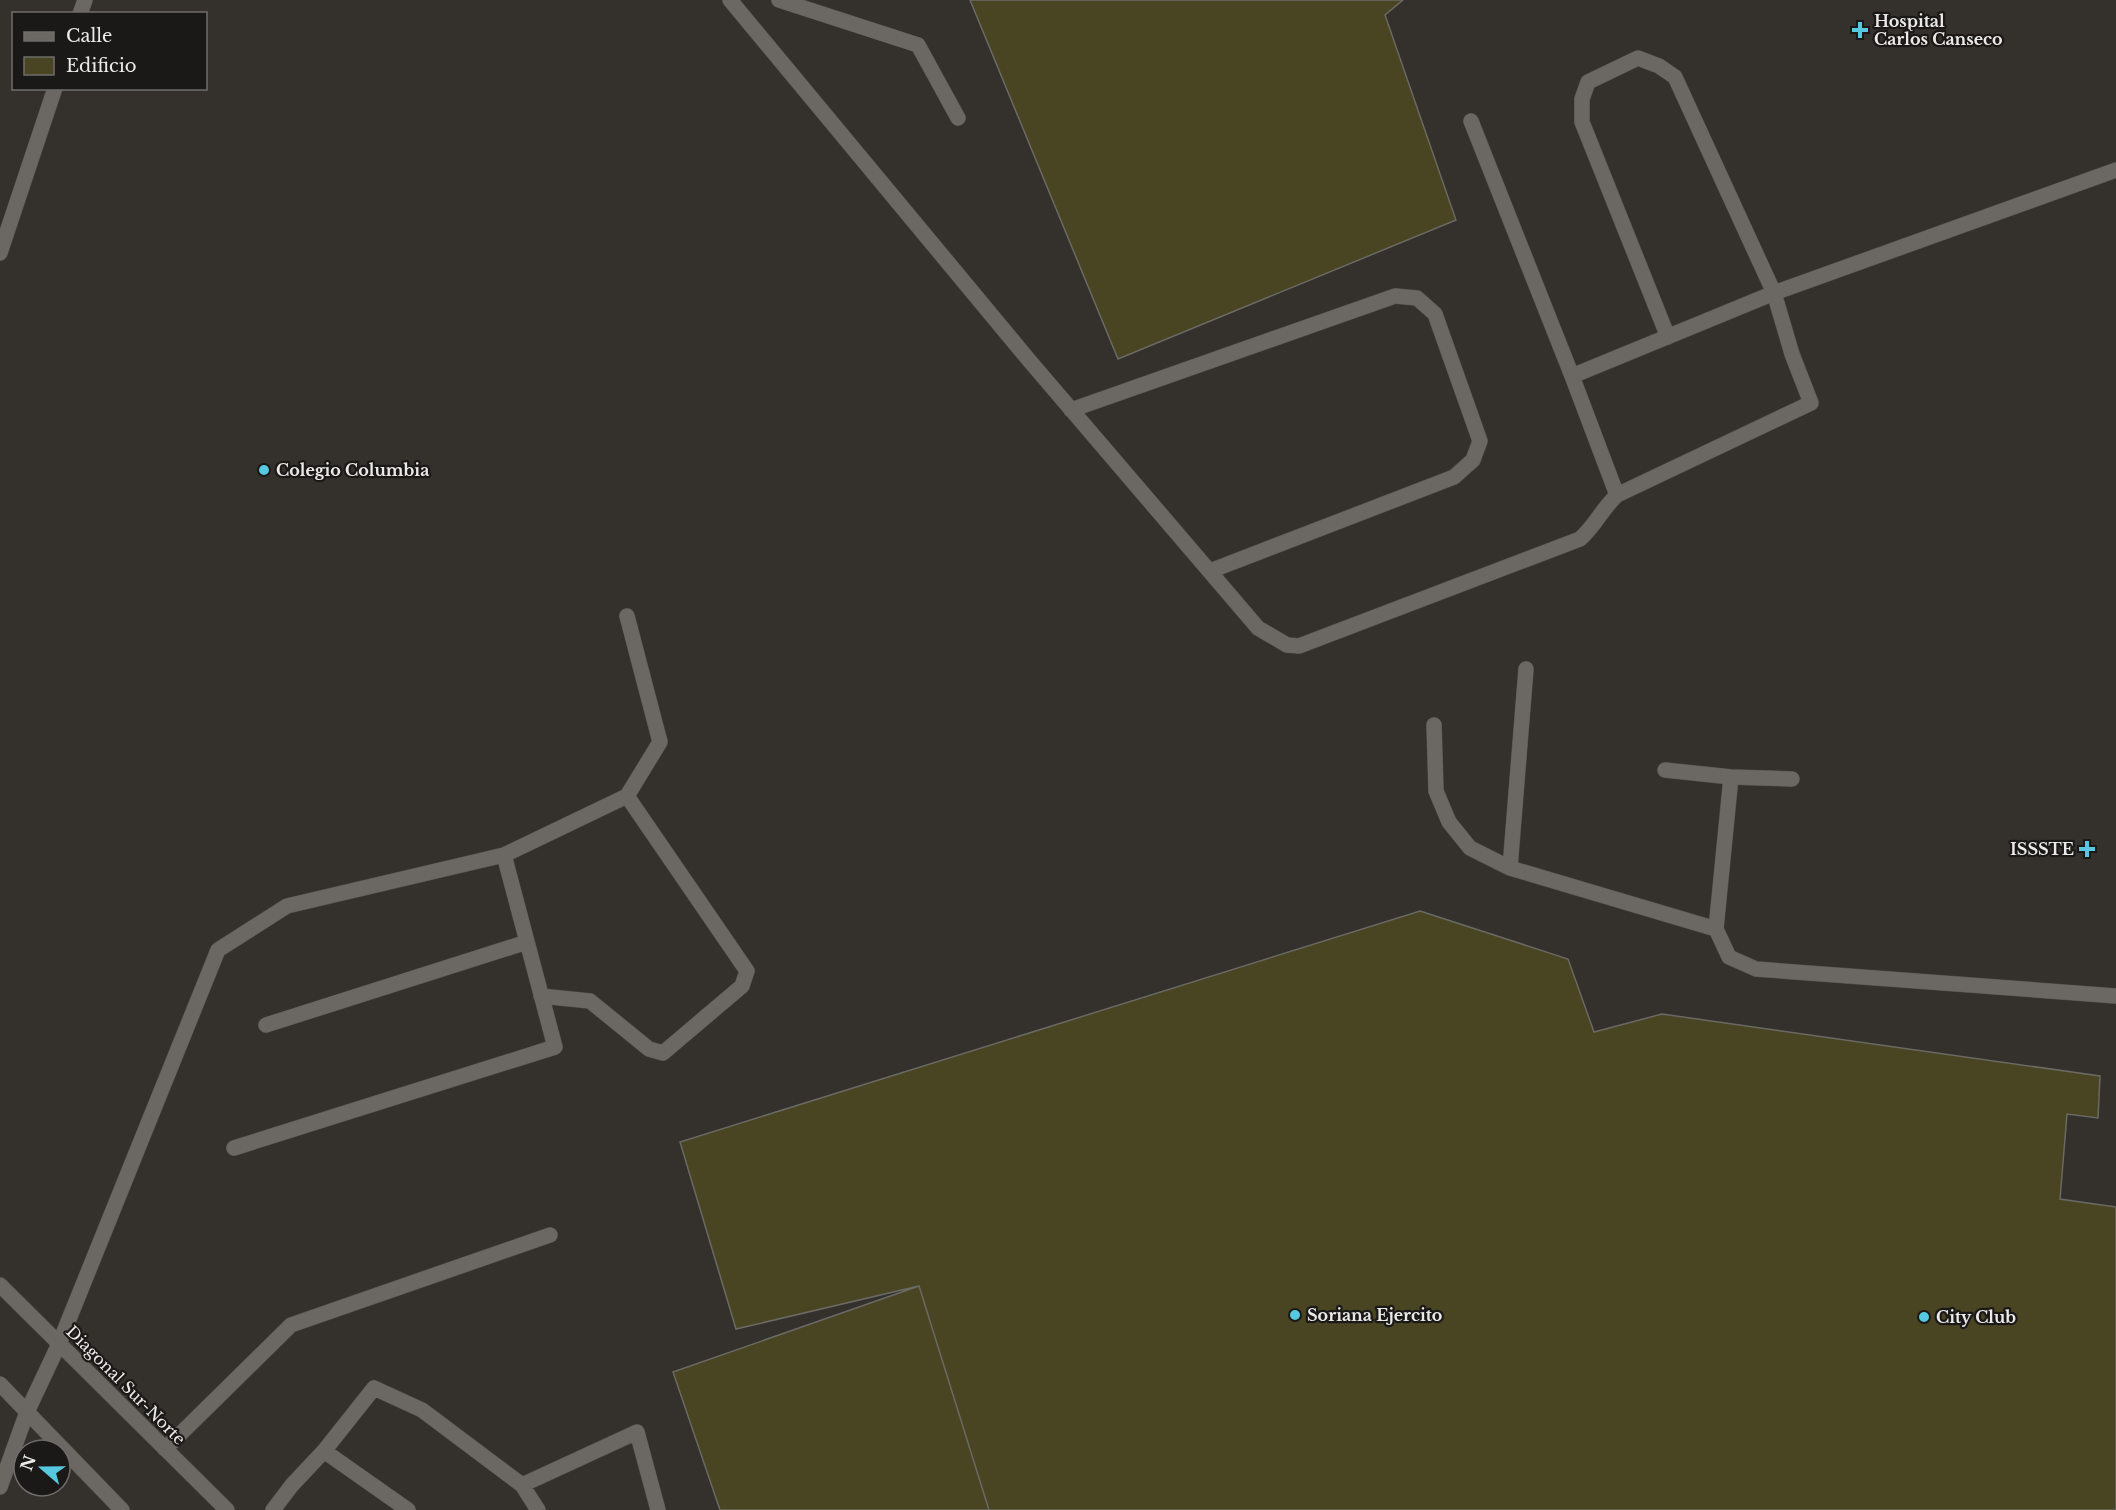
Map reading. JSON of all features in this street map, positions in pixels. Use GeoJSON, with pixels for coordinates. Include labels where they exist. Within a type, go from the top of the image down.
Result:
{"type":"FeatureCollection","features":[{"type":"Feature","properties":{"kind":"street"},"geometry":{"type":"LineString","coordinates":[[730,0],[1071,410],[1258,628],[1287,645],[1299,646],[1580,539],[1594,526],[1603,508],[1617,495],[1810,403],[1792,354],[1774,293],[1675,77],[1659,66],[1638,58],[1588,82],[1582,99],[1582,122],[1668,336]]}},
{"type":"Feature","properties":{"kind":"street"},"geometry":{"type":"LineString","coordinates":[[779,0],[918,45],[958,118]]}},
{"type":"Feature","properties":{"kind":"street"},"geometry":{"type":"LineString","coordinates":[[0,253],[54,90]]}},
{"type":"Feature","properties":{"kind":"street"},"geometry":{"type":"LineString","coordinates":[[1471,121],[1617,495]]}},
{"type":"Feature","properties":{"kind":"street"},"geometry":{"type":"LineString","coordinates":[[1572,376],[1774,293],[2116,170]]}},
{"type":"Feature","properties":{"kind":"street"},"geometry":{"type":"LineString","coordinates":[[1071,410],[1395,296],[1417,298],[1435,314],[1480,441],[1473,460],[1454,477],[1210,571]]}},
{"type":"Feature","properties":{"kind":"street"},"geometry":{"type":"LineString","coordinates":[[0,1487],[27,1412],[59,1344],[218,950],[287,906],[504,855],[627,796],[660,742],[627,616]]}},
{"type":"Feature","properties":{"kind":"street"},"geometry":{"type":"LineString","coordinates":[[1510,868],[1526,669]]}},
{"type":"Feature","properties":{"kind":"street"},"geometry":{"type":"LineString","coordinates":[[1434,725],[1436,791],[1449,822],[1470,848],[1510,868],[1716,929]]}},
{"type":"Feature","properties":{"kind":"street"},"geometry":{"type":"LineString","coordinates":[[1665,770],[1731,777],[1792,779]]}},
{"type":"Feature","properties":{"kind":"street"},"geometry":{"type":"LineString","coordinates":[[1731,777],[1716,929],[1729,957],[1756,969],[2116,996]]}},
{"type":"Feature","properties":{"kind":"street"},"geometry":{"type":"LineString","coordinates":[[541,996],[590,1001],[649,1050],[663,1053],[742,986],[747,971],[627,796]]}},
{"type":"Feature","properties":{"kind":"street"},"geometry":{"type":"LineString","coordinates":[[234,1148],[555,1047],[504,855]]}},
{"type":"Feature","properties":{"kind":"street"},"geometry":{"type":"LineString","coordinates":[[266,1025],[527,942]]}},
{"type":"Feature","properties":{"kind":"street"},"geometry":{"type":"LineString","coordinates":[[165,1449],[291,1325],[550,1235]]}},
{"type":"Feature","properties":{"kind":"street","name":"Diagonal Sur-Norte"},"geometry":{"type":"LineString","coordinates":[[0,1285],[227,1510]]}},
{"type":"Feature","properties":{"kind":"street"},"geometry":{"type":"LineString","coordinates":[[0,1384],[122,1510]]}},
{"type":"Feature","properties":{"kind":"street"},"geometry":{"type":"LineString","coordinates":[[273,1510],[374,1388],[422,1410],[522,1485],[538,1510]]}},
{"type":"Feature","properties":{"kind":"street"},"geometry":{"type":"LineString","coordinates":[[522,1485],[637,1432],[658,1510]]}},
{"type":"Feature","properties":{"kind":"street"},"geometry":{"type":"LineString","coordinates":[[324,1451],[408,1510]]}},
{"type":"Feature","properties":{"kind":"building"},"geometry":{"type":"Polygon","coordinates":[[[970,0],[1403,0],[1385,15],[1456,220],[1118,359],[970,0]]]}},
{"type":"Feature","properties":{"kind":"building"},"geometry":{"type":"Polygon","coordinates":[[[1420,911],[1568,959],[1594,1032],[1662,1014],[2100,1076],[2098,1118],[2067,1114],[2060,1199],[2116,1207],[2116,1510],[989,1510],[919,1286],[736,1329],[680,1142],[1420,911]]]}},
{"type":"Feature","properties":{"kind":"building"},"geometry":{"type":"Polygon","coordinates":[[[919,1286],[989,1510],[720,1510],[673,1372],[919,1286]]]}},
{"type":"Feature","properties":{"kind":"place","name":"Hospital Carlos Canseco"},"geometry":{"type":"Point","coordinates":[1860,30]}},
{"type":"Feature","properties":{"kind":"place","name":"Colegio Columbia"},"geometry":{"type":"Point","coordinates":[264,470]}},
{"type":"Feature","properties":{"kind":"place","name":"ISSSTE"},"geometry":{"type":"Point","coordinates":[2087,849]}},
{"type":"Feature","properties":{"kind":"place","name":"Soriana Ejercito"},"geometry":{"type":"Point","coordinates":[1295,1315]}},
{"type":"Feature","properties":{"kind":"place","name":"City Club"},"geometry":{"type":"Point","coordinates":[1924,1317]}}]}
